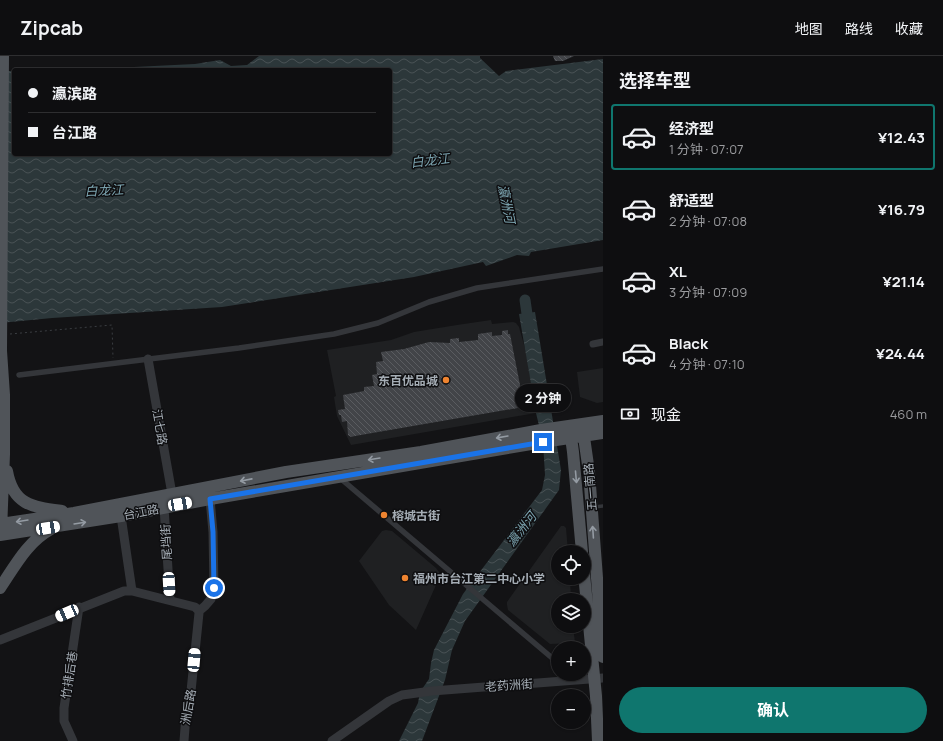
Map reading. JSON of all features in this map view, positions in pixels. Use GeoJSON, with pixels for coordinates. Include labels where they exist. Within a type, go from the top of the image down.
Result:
{"type":"FeatureCollection","features":[{"type":"Feature","properties":{"kind":"main road"},"geometry":{"type":"LineString","coordinates":[[0,538],[4,454],[1,350],[4,56]]}},
{"type":"Feature","properties":{"kind":"main road"},"geometry":{"type":"LineString","coordinates":[[542,436],[583,430],[603,421]]}},
{"type":"Feature","properties":{"kind":"main road"},"geometry":{"type":"LineString","coordinates":[[583,430],[603,433]]}},
{"type":"Feature","properties":{"kind":"main road","name":"五一南路"},"geometry":{"type":"LineString","coordinates":[[583,430],[597,507],[603,657]]}},
{"type":"Feature","properties":{"kind":"main road","name":"五一南路"},"geometry":{"type":"LineString","coordinates":[[570,432],[581,545]]}},
{"type":"Feature","properties":{"kind":"main road","name":"台江路"},"geometry":{"type":"LineString","coordinates":[[0,530],[74,512],[286,472],[542,436]]}},
{"type":"Feature","properties":{"kind":"main road","name":"台江路"},"geometry":{"type":"LineString","coordinates":[[0,530],[59,526],[121,516],[164,507],[339,477],[542,436]]}},
{"type":"Feature","properties":{"kind":"main road"},"geometry":{"type":"LineString","coordinates":[[4,454],[11,486],[24,502],[38,507],[74,512]]}},
{"type":"Feature","properties":{"kind":"main road"},"geometry":{"type":"LineString","coordinates":[[0,588],[20,556],[29,546],[41,534],[59,526]]}},
{"type":"Feature","properties":{"kind":"main road"},"geometry":{"type":"LineString","coordinates":[[586,585],[599,678],[598,741]]}},
{"type":"Feature","properties":{"kind":"street"},"geometry":{"type":"LineString","coordinates":[[19,375],[148,360],[334,334],[378,323],[429,302],[477,288],[603,269]]}},
{"type":"Feature","properties":{"kind":"street"},"geometry":{"type":"LineString","coordinates":[[593,344],[603,342]]}},
{"type":"Feature","properties":{"kind":"street","name":"江七路"},"geometry":{"type":"LineString","coordinates":[[148,360],[172,494]]}},
{"type":"Feature","properties":{"kind":"street"},"geometry":{"type":"LineString","coordinates":[[339,477],[551,657]]}},
{"type":"Feature","properties":{"kind":"street"},"geometry":{"type":"LineString","coordinates":[[0,640],[120,592],[132,591],[170,600],[195,608],[206,606],[211,599],[214,588],[213,532],[210,499]]}},
{"type":"Feature","properties":{"kind":"street","name":"尾垱街"},"geometry":{"type":"LineString","coordinates":[[164,507],[170,600]]}},
{"type":"Feature","properties":{"kind":"street"},"geometry":{"type":"LineString","coordinates":[[121,516],[132,591]]}},
{"type":"Feature","properties":{"kind":"street","name":"竹排后巷"},"geometry":{"type":"LineString","coordinates":[[73,741],[64,721],[64,708],[80,607]]}},
{"type":"Feature","properties":{"kind":"street","name":"洲后路"},"geometry":{"type":"LineString","coordinates":[[184,741],[186,715],[192,692],[195,608]]}},
{"type":"Feature","properties":{"kind":"street","name":"老药洲街"},"geometry":{"type":"LineString","coordinates":[[332,741],[389,701],[402,694],[448,689],[599,678]]}},
{"type":"Feature","properties":{"kind":"path"},"geometry":{"type":"LineString","coordinates":[[5,335],[112,325],[113,363]]}},
{"type":"Feature","properties":{"kind":"shaded area","name":"东百优品城"},"geometry":{"type":"Polygon","coordinates":[[[491,320],[492,324],[513,322],[519,327],[526,352],[536,413],[351,445],[337,416],[334,397],[336,396],[327,350],[391,340],[414,332],[491,320]]]}},
{"type":"Feature","properties":{"kind":"shaded area"},"geometry":{"type":"Polygon","coordinates":[[[603,368],[603,402],[597,403],[580,397],[577,372],[603,368]]]}},
{"type":"Feature","properties":{"kind":"shaded area"},"geometry":{"type":"Polygon","coordinates":[[[561,526],[564,526],[566,528],[567,545],[551,545],[551,585],[570,585],[571,593],[551,593],[551,633],[574,633],[575,641],[551,641],[550,644],[508,610],[507,602],[561,526]]]}},
{"type":"Feature","properties":{"kind":"shaded area","name":"福州市台江第二中心小学"},"geometry":{"type":"Polygon","coordinates":[[[382,531],[392,531],[439,572],[440,576],[416,630],[389,605],[359,561],[382,531]]]}},
{"type":"Feature","properties":{"kind":"water","name":"白龙江"},"geometry":{"type":"Polygon","coordinates":[[[259,56],[480,56],[480,58],[499,76],[506,71],[603,59],[603,240],[531,252],[529,256],[517,255],[486,266],[483,262],[414,277],[222,307],[52,318],[0,323],[0,71],[12,71],[12,156],[392,156],[392,68],[114,68],[195,64],[220,60],[231,66],[247,65],[259,56]]]}},
{"type":"Feature","properties":{"kind":"water"},"geometry":{"type":"Polygon","coordinates":[[[535,312],[561,470],[559,490],[465,621],[452,650],[445,680],[422,741],[399,741],[418,703],[420,692],[429,679],[434,650],[463,594],[542,490],[545,475],[543,442],[536,413],[519,314],[535,312]]]}},
{"type":"Feature","properties":{"kind":"building"},"geometry":{"type":"Polygon","coordinates":[[[553,56],[574,56],[563,61],[555,61],[553,56]]]}},
{"type":"Feature","properties":{"kind":"building","name":"东百优品城"},"geometry":{"type":"Polygon","coordinates":[[[508,330],[521,390],[524,390],[525,396],[518,397],[520,406],[518,408],[351,437],[348,435],[347,421],[342,422],[341,415],[339,415],[338,410],[345,409],[343,395],[364,391],[364,387],[374,386],[372,375],[377,374],[376,362],[383,361],[381,352],[404,349],[429,342],[450,343],[450,339],[459,338],[459,342],[478,340],[478,334],[492,332],[492,336],[502,335],[502,331],[508,330]]]}},
{"type":"Feature","properties":{"kind":"waterway","name":"瀛洲河"},"geometry":{"type":"LineString","coordinates":[[525,300],[529,328]]}},
{"type":"Feature","properties":{"kind":"place","name":"东百优品城"},"geometry":{"type":"Point","coordinates":[446,380]}},
{"type":"Feature","properties":{"kind":"place","name":"榕城古街"},"geometry":{"type":"Point","coordinates":[384,515]}},
{"type":"Feature","properties":{"kind":"place","name":"福州市台江第二中心小学"},"geometry":{"type":"Point","coordinates":[405,578]}},
{"type":"Feature","properties":{"kind":"route"},"geometry":{"type":"LineString","coordinates":[[214,588],[213,524],[210,499],[543,442]]}}]}
